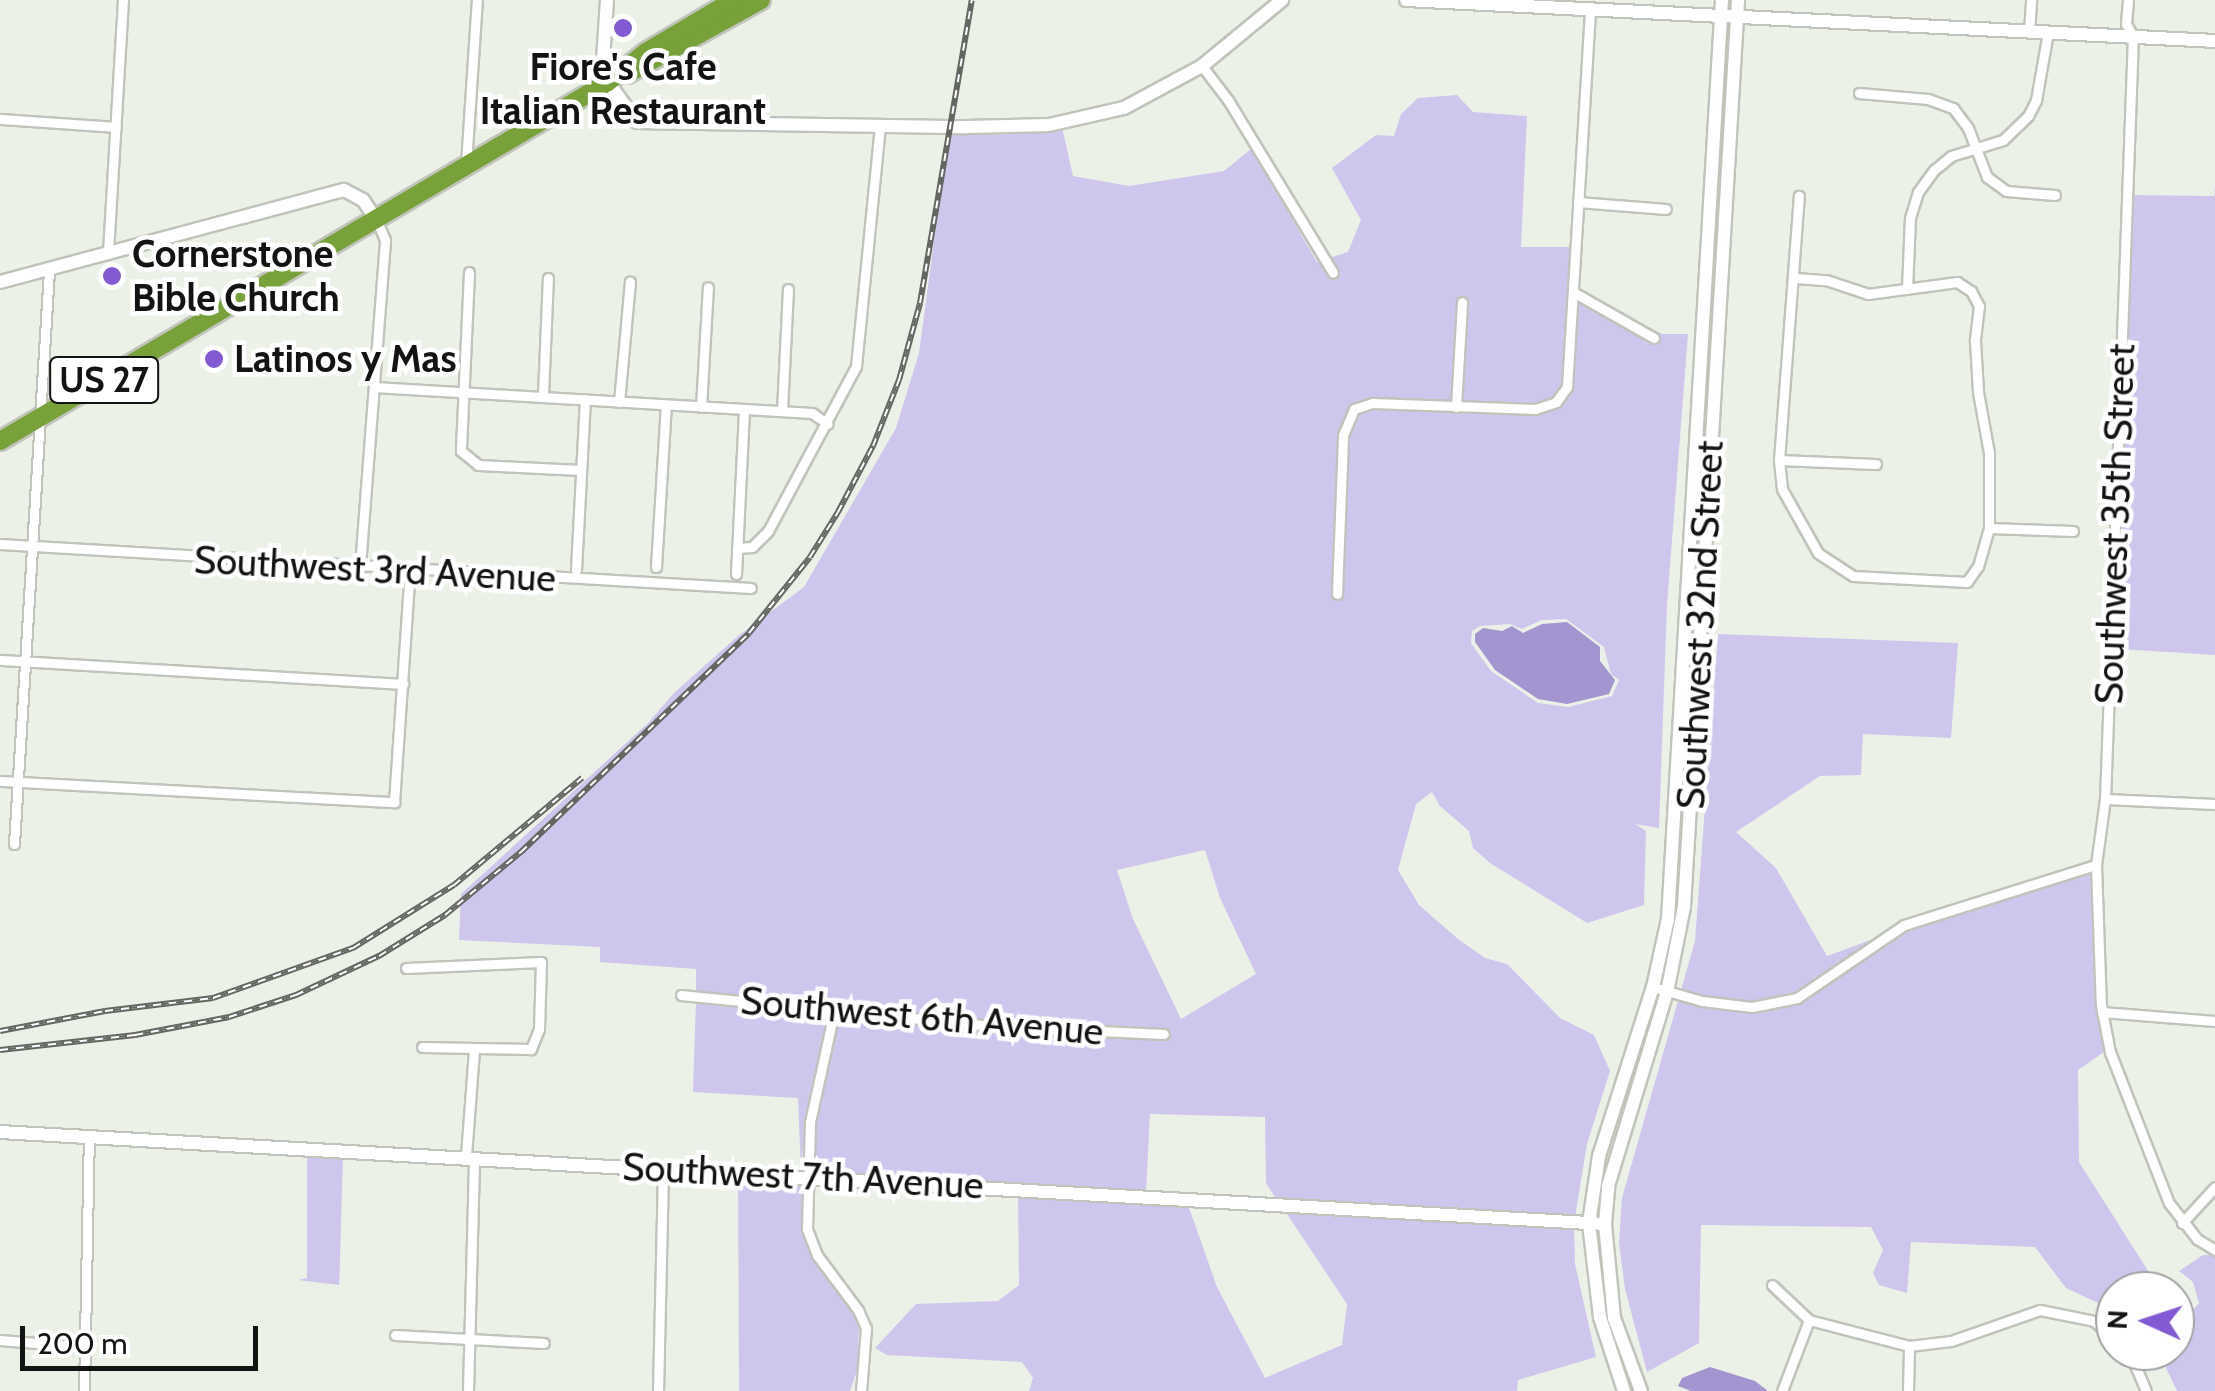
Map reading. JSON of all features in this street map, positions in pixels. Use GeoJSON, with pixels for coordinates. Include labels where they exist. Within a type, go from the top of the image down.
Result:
{"type":"FeatureCollection","features":[{"type":"Feature","properties":{"kind":"highway","name":"US 27"},"geometry":{"type":"LineString","coordinates":[[0,441],[608,82],[652,64],[749,1]]}},
{"type":"Feature","properties":{"kind":"main road"},"geometry":{"type":"LineString","coordinates":[[607,0],[603,61],[608,82],[624,110],[643,124],[1029,127],[1085,119],[1136,102],[1202,66],[1282,0]]}},
{"type":"Feature","properties":{"kind":"main road"},"geometry":{"type":"LineString","coordinates":[[1406,0],[2215,42]]}},
{"type":"Feature","properties":{"kind":"main road","name":"Southwest 32nd Street"},"geometry":{"type":"LineString","coordinates":[[1624,1391],[1600,1318],[1589,1222],[1599,1156],[1660,990],[1668,919],[1722,0]]}},
{"type":"Feature","properties":{"kind":"main road","name":"Southwest 32nd Street"},"geometry":{"type":"LineString","coordinates":[[1640,1391],[1614,1318],[1605,1224],[1618,1148],[1684,906],[1738,0]]}},
{"type":"Feature","properties":{"kind":"main road"},"geometry":{"type":"LineString","coordinates":[[0,282],[344,190],[363,200],[376,219]]}},
{"type":"Feature","properties":{"kind":"main road","name":"Southwest 7th Avenue"},"geometry":{"type":"LineString","coordinates":[[0,1132],[1605,1224]]}},
{"type":"Feature","properties":{"kind":"street"},"geometry":{"type":"LineString","coordinates":[[108,252],[124,0]]}},
{"type":"Feature","properties":{"kind":"street"},"geometry":{"type":"LineString","coordinates":[[466,166],[477,0]]}},
{"type":"Feature","properties":{"kind":"street"},"geometry":{"type":"LineString","coordinates":[[2029,31],[2031,0]]}},
{"type":"Feature","properties":{"kind":"street","name":"Southwest 35th Street"},"geometry":{"type":"LineString","coordinates":[[2128,0],[2126,24],[2133,36],[2106,799],[2096,864],[2102,1012],[2110,1052],[2146,1150],[2182,1222]]}},
{"type":"Feature","properties":{"kind":"street"},"geometry":{"type":"LineString","coordinates":[[1337,594],[1343,434],[1348,416],[1358,406],[1535,410],[1556,402],[1570,377],[1590,10]]}},
{"type":"Feature","properties":{"kind":"street"},"geometry":{"type":"LineString","coordinates":[[1907,289],[1910,218],[1918,192],[1934,170],[1951,156],[2003,140],[2028,116],[2036,100],[2048,32]]}},
{"type":"Feature","properties":{"kind":"street"},"geometry":{"type":"LineString","coordinates":[[1202,66],[1228,100],[1333,273]]}},
{"type":"Feature","properties":{"kind":"street"},"geometry":{"type":"LineString","coordinates":[[1860,94],[1928,100],[1953,108],[1968,128],[1973,149],[1987,176],[2006,192],[2056,195]]}},
{"type":"Feature","properties":{"kind":"street"},"geometry":{"type":"LineString","coordinates":[[0,119],[116,127]]}},
{"type":"Feature","properties":{"kind":"street"},"geometry":{"type":"LineString","coordinates":[[737,548],[762,541],[851,381],[863,332],[880,124]]}},
{"type":"Feature","properties":{"kind":"street"},"geometry":{"type":"LineString","coordinates":[[1794,278],[1826,280],[1868,294],[1957,282],[1971,291],[1978,306],[1975,341],[1978,392],[1989,452],[1989,528],[1978,566],[1967,582],[1852,576],[1818,553],[1782,489],[1779,460],[1799,196]]}},
{"type":"Feature","properties":{"kind":"street"},"geometry":{"type":"LineString","coordinates":[[1578,202],[1666,209]]}},
{"type":"Feature","properties":{"kind":"street"},"geometry":{"type":"LineString","coordinates":[[360,566],[385,240],[376,219]]}},
{"type":"Feature","properties":{"kind":"street"},"geometry":{"type":"LineString","coordinates":[[14,844],[49,270]]}},
{"type":"Feature","properties":{"kind":"street"},"geometry":{"type":"LineString","coordinates":[[469,272],[460,434],[466,460],[580,470]]}},
{"type":"Feature","properties":{"kind":"street"},"geometry":{"type":"LineString","coordinates":[[542,396],[548,278]]}},
{"type":"Feature","properties":{"kind":"street"},"geometry":{"type":"LineString","coordinates":[[619,402],[630,282]]}},
{"type":"Feature","properties":{"kind":"street"},"geometry":{"type":"LineString","coordinates":[[701,407],[708,287]]}},
{"type":"Feature","properties":{"kind":"street"},"geometry":{"type":"LineString","coordinates":[[782,410],[788,290]]}},
{"type":"Feature","properties":{"kind":"street"},"geometry":{"type":"LineString","coordinates":[[1573,292],[1654,338]]}},
{"type":"Feature","properties":{"kind":"street"},"geometry":{"type":"LineString","coordinates":[[1456,407],[1462,302]]}},
{"type":"Feature","properties":{"kind":"street"},"geometry":{"type":"LineString","coordinates":[[374,387],[782,410],[812,413],[828,424]]}},
{"type":"Feature","properties":{"kind":"street"},"geometry":{"type":"LineString","coordinates":[[576,570],[585,399]]}},
{"type":"Feature","properties":{"kind":"street"},"geometry":{"type":"LineString","coordinates":[[656,568],[666,405]]}},
{"type":"Feature","properties":{"kind":"street"},"geometry":{"type":"LineString","coordinates":[[736,574],[744,410]]}},
{"type":"Feature","properties":{"kind":"street"},"geometry":{"type":"LineString","coordinates":[[0,428],[20,430]]}},
{"type":"Feature","properties":{"kind":"street"},"geometry":{"type":"LineString","coordinates":[[1779,460],[1876,464]]}},
{"type":"Feature","properties":{"kind":"street"},"geometry":{"type":"LineString","coordinates":[[1989,528],[2073,531]]}},
{"type":"Feature","properties":{"kind":"street","name":"Southwest 3rd Avenue"},"geometry":{"type":"LineString","coordinates":[[0,544],[752,588]]}},
{"type":"Feature","properties":{"kind":"street"},"geometry":{"type":"LineString","coordinates":[[0,781],[394,802],[410,570]]}},
{"type":"Feature","properties":{"kind":"street"},"geometry":{"type":"LineString","coordinates":[[0,660],[403,684]]}},
{"type":"Feature","properties":{"kind":"street"},"geometry":{"type":"LineString","coordinates":[[2106,799],[2215,804]]}},
{"type":"Feature","properties":{"kind":"street"},"geometry":{"type":"LineString","coordinates":[[1660,990],[1752,1007],[1797,998],[1904,925],[2096,864]]}},
{"type":"Feature","properties":{"kind":"street"},"geometry":{"type":"LineString","coordinates":[[406,968],[541,962],[539,1029],[531,1049],[422,1047]]}},
{"type":"Feature","properties":{"kind":"street","name":"Southwest 6th Avenue"},"geometry":{"type":"LineString","coordinates":[[680,995],[834,1012],[1164,1034]]}},
{"type":"Feature","properties":{"kind":"street"},"geometry":{"type":"LineString","coordinates":[[834,1012],[810,1122],[807,1228],[817,1255],[858,1310],[866,1328],[860,1391]]}},
{"type":"Feature","properties":{"kind":"street"},"geometry":{"type":"LineString","coordinates":[[2102,1012],[2215,1021]]}},
{"type":"Feature","properties":{"kind":"street"},"geometry":{"type":"LineString","coordinates":[[468,1391],[474,1048]]}},
{"type":"Feature","properties":{"kind":"street"},"geometry":{"type":"LineString","coordinates":[[84,1391],[89,1136]]}},
{"type":"Feature","properties":{"kind":"street"},"geometry":{"type":"LineString","coordinates":[[658,1391],[663,1168]]}},
{"type":"Feature","properties":{"kind":"street"},"geometry":{"type":"LineString","coordinates":[[2215,1187],[2182,1222],[2215,1250]]}},
{"type":"Feature","properties":{"kind":"street"},"geometry":{"type":"LineString","coordinates":[[1772,1285],[1809,1320],[1909,1346],[1951,1340],[2018,1314],[2040,1310],[2095,1322]]}},
{"type":"Feature","properties":{"kind":"street"},"geometry":{"type":"LineString","coordinates":[[1783,1387],[1809,1320]]}},
{"type":"Feature","properties":{"kind":"street"},"geometry":{"type":"LineString","coordinates":[[395,1335],[544,1343]]}},
{"type":"Feature","properties":{"kind":"street"},"geometry":{"type":"LineString","coordinates":[[0,1340],[85,1347]]}},
{"type":"Feature","properties":{"kind":"street"},"geometry":{"type":"LineString","coordinates":[[1908,1391],[1909,1346]]}},
{"type":"Feature","properties":{"kind":"shaded area"},"geometry":{"type":"Polygon","coordinates":[[[1457,95],[1473,112],[1527,116],[1521,247],[1571,247],[1562,386],[1552,399],[1540,405],[1373,399],[1353,404],[1355,411],[1374,407],[1528,414],[1557,408],[1574,378],[1578,299],[1655,343],[1660,337],[1607,306],[1662,334],[1688,334],[1667,605],[1659,828],[1635,824],[1646,831],[1644,905],[1587,923],[1490,863],[1473,848],[1469,831],[1440,806],[1432,792],[1416,804],[1398,870],[1419,905],[1458,939],[1485,958],[1507,964],[1560,1018],[1594,1035],[1610,1071],[1587,1144],[1575,1217],[1277,1200],[1266,1183],[1265,1117],[1150,1114],[1146,1192],[810,1173],[814,1123],[838,1016],[1168,1038],[1169,1031],[994,1022],[696,993],[696,969],[600,962],[600,947],[459,940],[461,894],[647,724],[675,692],[738,636],[804,587],[896,428],[919,353],[949,130],[1062,127],[1073,176],[1129,186],[1224,171],[1251,149],[1317,262],[1348,252],[1361,220],[1332,168],[1376,135],[1394,136],[1401,114],[1418,98],[1457,95]],[[1566,619],[1542,620],[1522,629],[1510,624],[1480,626],[1472,631],[1471,643],[1491,671],[1538,703],[1568,707],[1612,696],[1619,680],[1611,674],[1604,647],[1566,619]],[[1205,850],[1117,870],[1133,919],[1181,1019],[1256,974],[1220,898],[1205,850]]]}},
{"type":"Feature","properties":{"kind":"shaded area"},"geometry":{"type":"Polygon","coordinates":[[[2215,187],[2215,655],[2121,649],[2123,195],[2214,196],[2215,187]]]}},
{"type":"Feature","properties":{"kind":"shaded area"},"geometry":{"type":"Polygon","coordinates":[[[1567,622],[1600,647],[1600,661],[1615,680],[1609,694],[1567,704],[1538,699],[1495,670],[1475,642],[1475,634],[1483,628],[1502,631],[1512,626],[1523,633],[1542,624],[1567,622]]]}},
{"type":"Feature","properties":{"kind":"shaded area"},"geometry":{"type":"Polygon","coordinates":[[[1718,634],[1958,643],[1951,738],[1863,734],[1861,775],[1820,776],[1736,832],[1776,868],[1827,956],[2101,856],[2097,972],[2104,1052],[2078,1070],[2079,1162],[2148,1271],[2095,1271],[2095,1302],[2066,1288],[2035,1247],[1911,1242],[1907,1293],[1879,1285],[1873,1273],[1883,1250],[1871,1227],[1701,1225],[1699,1343],[1647,1372],[1625,1289],[1619,1243],[1622,1198],[1695,941],[1718,634]]]}},
{"type":"Feature","properties":{"kind":"shaded area"},"geometry":{"type":"Polygon","coordinates":[[[696,1001],[829,1016],[805,1121],[801,1173],[798,1098],[693,1092],[696,1001]]]}},
{"type":"Feature","properties":{"kind":"shaded area"},"geometry":{"type":"Polygon","coordinates":[[[307,1156],[343,1157],[336,1391],[339,1285],[298,1280],[307,1278],[307,1156]]]}},
{"type":"Feature","properties":{"kind":"shaded area"},"geometry":{"type":"Polygon","coordinates":[[[738,1178],[801,1181],[805,1239],[814,1259],[841,1289],[859,1326],[858,1368],[850,1391],[739,1391],[738,1178]]]}},
{"type":"Feature","properties":{"kind":"shaded area"},"geometry":{"type":"Polygon","coordinates":[[[1018,1196],[1187,1202],[1217,1287],[1265,1378],[1342,1345],[1347,1304],[1283,1208],[1574,1225],[1575,1264],[1596,1357],[1518,1380],[1517,1391],[1029,1391],[1033,1378],[1022,1362],[887,1355],[875,1348],[916,1304],[998,1301],[1019,1285],[1018,1196]]]}},
{"type":"Feature","properties":{"kind":"shaded area"},"geometry":{"type":"Polygon","coordinates":[[[2203,1255],[2215,1255],[2215,1391],[2177,1391],[2168,1371],[2195,1371],[2195,1308],[2199,1303],[2195,1271],[2179,1271],[2203,1255]]]}},
{"type":"Feature","properties":{"kind":"shaded area"},"geometry":{"type":"Polygon","coordinates":[[[1710,1367],[1755,1381],[1768,1391],[1691,1391],[1678,1386],[1682,1378],[1710,1367]]]}},
{"type":"Feature","properties":{"kind":"railway"},"geometry":{"type":"LineString","coordinates":[[0,1050],[135,1035],[229,1017],[296,995],[379,956],[445,915],[521,852],[749,633],[810,557],[838,512],[873,446],[899,380],[920,303],[972,0]]}},
{"type":"Feature","properties":{"kind":"railway"},"geometry":{"type":"LineString","coordinates":[[0,1031],[105,1011],[213,998],[353,948],[454,885],[582,778]]}},
{"type":"Feature","properties":{"kind":"place","name":"Fiore's Cafe Italian Restaurant"},"geometry":{"type":"Point","coordinates":[623,28]}},
{"type":"Feature","properties":{"kind":"place","name":"Cornerstone Bible Church"},"geometry":{"type":"Point","coordinates":[112,276]}},
{"type":"Feature","properties":{"kind":"place","name":"Latinos y Mas"},"geometry":{"type":"Point","coordinates":[214,359]}}]}
